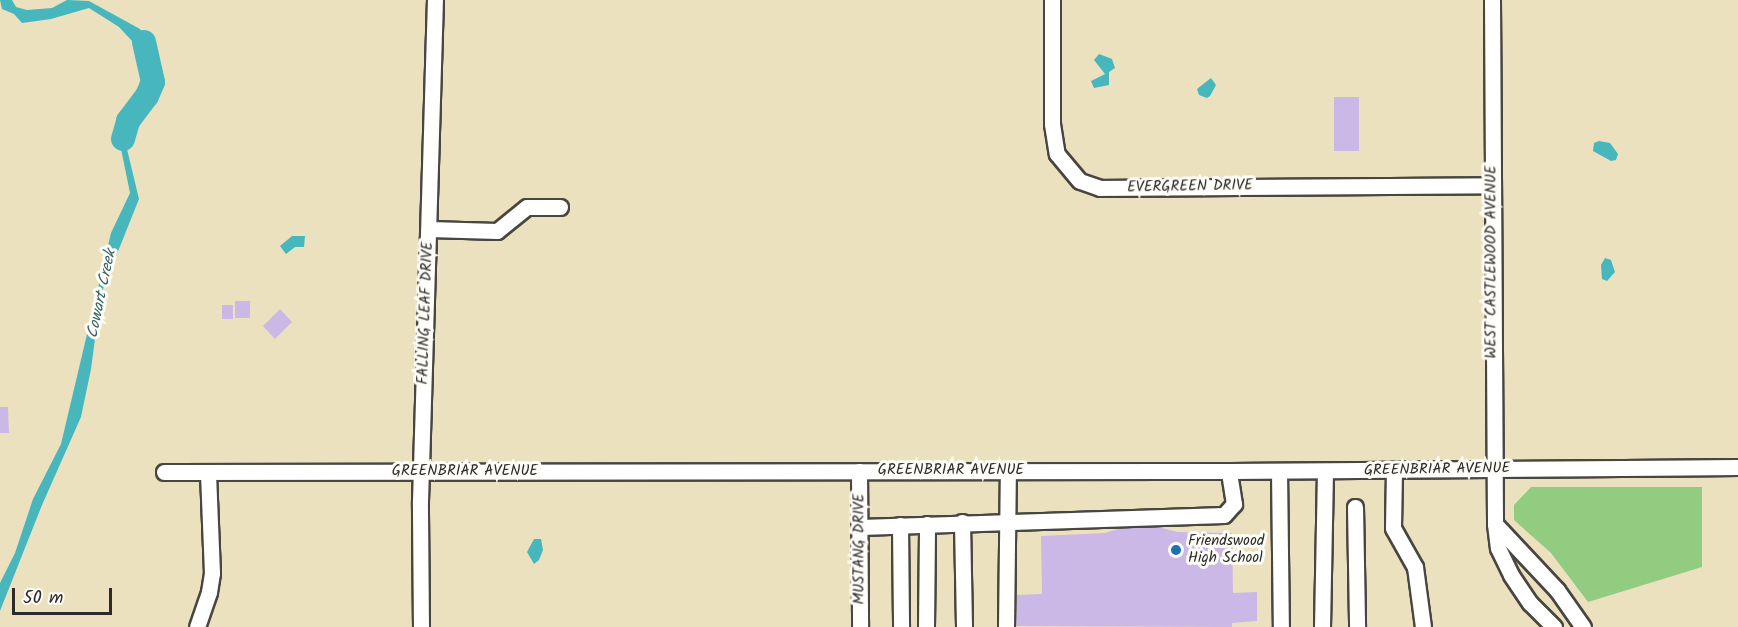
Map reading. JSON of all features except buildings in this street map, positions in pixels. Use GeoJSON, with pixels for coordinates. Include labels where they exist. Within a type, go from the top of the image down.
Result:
{"type":"FeatureCollection","features":[{"type":"Feature","properties":{"kind":"street","name":"FALLING LEAF DRIVE"},"geometry":{"type":"LineString","coordinates":[[421,627],[421,472],[435,0]]}},
{"type":"Feature","properties":{"kind":"street","name":"EVERGREEN DRIVE"},"geometry":{"type":"LineString","coordinates":[[1052,0],[1052,124],[1057,154],[1080,181],[1100,188],[1492,185]]}},
{"type":"Feature","properties":{"kind":"street","name":"WEST CASTLEWOOD AVENUE"},"geometry":{"type":"LineString","coordinates":[[1492,0],[1494,524],[1498,548],[1511,575],[1530,603],[1554,627]]}},
{"type":"Feature","properties":{"kind":"street"},"geometry":{"type":"LineString","coordinates":[[429,229],[497,231],[527,207],[560,207]]}},
{"type":"Feature","properties":{"kind":"street","name":"GREENBRIAR AVENUE"},"geometry":{"type":"LineString","coordinates":[[164,472],[1325,471],[1738,467]]}},
{"type":"Feature","properties":{"kind":"street"},"geometry":{"type":"LineString","coordinates":[[1394,470],[1393,528],[1415,567],[1423,627]]}},
{"type":"Feature","properties":{"kind":"street","name":"MUSTANG DRIVE"},"geometry":{"type":"LineString","coordinates":[[860,471],[860,627]]}},
{"type":"Feature","properties":{"kind":"street"},"geometry":{"type":"LineString","coordinates":[[1006,627],[1008,471]]}},
{"type":"Feature","properties":{"kind":"street"},"geometry":{"type":"LineString","coordinates":[[860,527],[1008,520],[1224,515],[1234,504],[1229,471]]}},
{"type":"Feature","properties":{"kind":"street"},"geometry":{"type":"LineString","coordinates":[[1279,471],[1281,627]]}},
{"type":"Feature","properties":{"kind":"street"},"geometry":{"type":"LineString","coordinates":[[1322,627],[1325,471]]}},
{"type":"Feature","properties":{"kind":"street"},"geometry":{"type":"LineString","coordinates":[[197,627],[213,573],[208,472]]}},
{"type":"Feature","properties":{"kind":"street"},"geometry":{"type":"LineString","coordinates":[[1355,507],[1357,627]]}},
{"type":"Feature","properties":{"kind":"street"},"geometry":{"type":"LineString","coordinates":[[962,522],[964,627]]}},
{"type":"Feature","properties":{"kind":"street"},"geometry":{"type":"LineString","coordinates":[[926,627],[927,524]]}},
{"type":"Feature","properties":{"kind":"street"},"geometry":{"type":"LineString","coordinates":[[1494,524],[1557,590],[1583,627]]}},
{"type":"Feature","properties":{"kind":"street"},"geometry":{"type":"LineString","coordinates":[[900,525],[901,627]]}},
{"type":"Feature","properties":{"kind":"green space"},"geometry":{"type":"Polygon","coordinates":[[[1531,487],[1702,487],[1702,567],[1588,602],[1551,553],[1514,520],[1514,505],[1531,487]]]}},
{"type":"Feature","properties":{"kind":"water","name":"Cowart Creek"},"geometry":{"type":"Polygon","coordinates":[[[0,0],[12,0],[16,7],[27,10],[52,8],[67,0],[89,1],[140,29],[151,49],[152,72],[137,108],[126,145],[139,199],[101,294],[91,369],[81,417],[42,505],[0,611],[0,583],[15,553],[33,499],[61,444],[111,233],[130,193],[118,134],[135,99],[147,57],[119,27],[89,8],[51,19],[22,23],[14,14],[2,9],[0,0]]]}},
{"type":"Feature","properties":{"kind":"water"},"geometry":{"type":"Polygon","coordinates":[[[1099,54],[1112,59],[1115,68],[1109,72],[1109,85],[1094,88],[1091,81],[1105,74],[1094,60],[1099,54]]]}},
{"type":"Feature","properties":{"kind":"water"},"geometry":{"type":"Polygon","coordinates":[[[1211,78],[1216,85],[1210,96],[1207,98],[1199,95],[1197,89],[1211,78]]]}},
{"type":"Feature","properties":{"kind":"water"},"geometry":{"type":"Polygon","coordinates":[[[1599,141],[1610,143],[1618,154],[1616,160],[1611,161],[1593,151],[1594,143],[1599,141]]]}},
{"type":"Feature","properties":{"kind":"water"},"geometry":{"type":"Polygon","coordinates":[[[292,236],[305,236],[304,247],[295,247],[286,254],[280,246],[292,236]]]}},
{"type":"Feature","properties":{"kind":"water"},"geometry":{"type":"Polygon","coordinates":[[[1605,258],[1611,260],[1615,272],[1607,281],[1602,279],[1601,265],[1605,258]]]}},
{"type":"Feature","properties":{"kind":"water"},"geometry":{"type":"Polygon","coordinates":[[[534,539],[541,539],[543,550],[539,560],[534,564],[527,552],[534,539]]]}},
{"type":"Feature","properties":{"kind":"waterway","name":"Cowart Creek"},"geometry":{"type":"LineString","coordinates":[[123,139],[128,121],[147,96],[153,82],[144,42]]}},
{"type":"Feature","properties":{"kind":"place","name":"Friendswood High School"},"geometry":{"type":"Point","coordinates":[1176,550]}}]}
